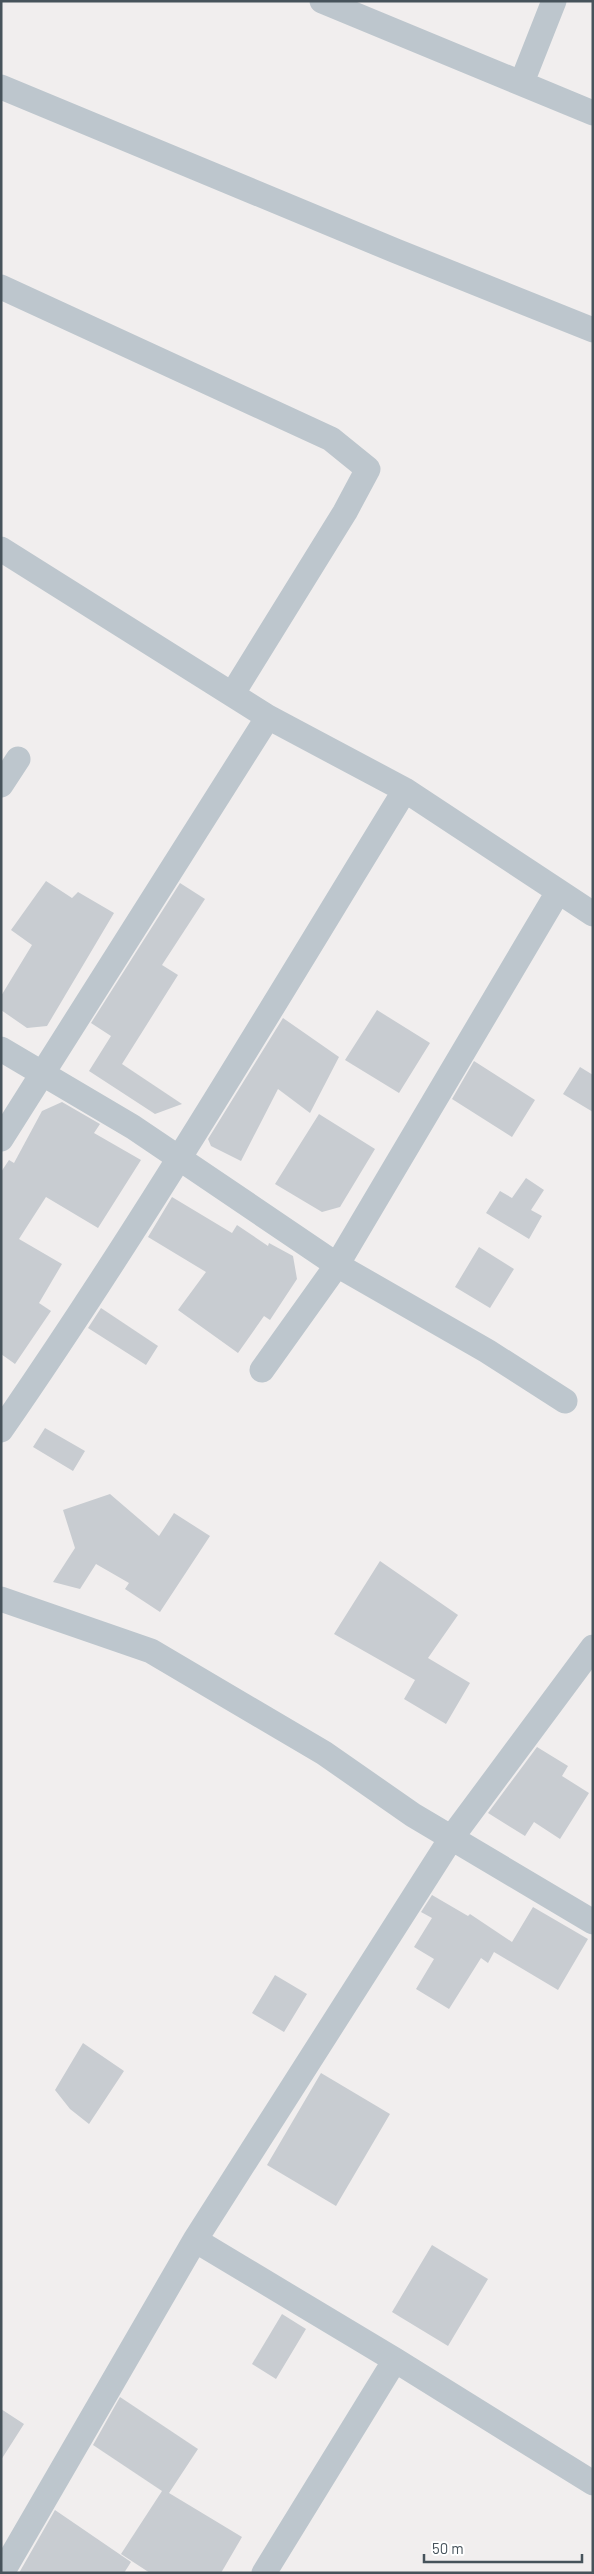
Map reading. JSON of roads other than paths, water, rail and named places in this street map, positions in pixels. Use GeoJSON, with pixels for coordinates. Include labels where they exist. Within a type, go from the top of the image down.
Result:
{"type":"FeatureCollection","features":[{"type":"Feature","properties":{"kind":"street"},"geometry":{"type":"LineString","coordinates":[[322,1],[522,82],[593,113]]}},
{"type":"Feature","properties":{"kind":"street"},"geometry":{"type":"LineString","coordinates":[[522,82],[554,1]]}},
{"type":"Feature","properties":{"kind":"street"},"geometry":{"type":"LineString","coordinates":[[1,87],[396,251],[593,330]]}},
{"type":"Feature","properties":{"kind":"street"},"geometry":{"type":"LineString","coordinates":[[1,287],[332,439],[368,470],[345,512],[233,693]]}},
{"type":"Feature","properties":{"kind":"street"},"geometry":{"type":"LineString","coordinates":[[1,549],[233,693],[268,717],[406,790],[593,914]]}},
{"type":"Feature","properties":{"kind":"street"},"geometry":{"type":"LineString","coordinates":[[1,1139],[268,717]]}},
{"type":"Feature","properties":{"kind":"street"},"geometry":{"type":"LineString","coordinates":[[1,785],[18,759]]}},
{"type":"Feature","properties":{"kind":"street"},"geometry":{"type":"LineString","coordinates":[[1,1430],[55,1352],[180,1158],[406,790]]}},
{"type":"Feature","properties":{"kind":"street"},"geometry":{"type":"LineString","coordinates":[[262,1370],[336,1265],[558,892]]}},
{"type":"Feature","properties":{"kind":"street"},"geometry":{"type":"LineString","coordinates":[[1,1050],[43,1073],[180,1158],[336,1265],[487,1351],[565,1401]]}},
{"type":"Feature","properties":{"kind":"street"},"geometry":{"type":"LineString","coordinates":[[1,1599],[151,1651],[324,1753],[413,1815],[593,1922]]}},
{"type":"Feature","properties":{"kind":"street"},"geometry":{"type":"LineString","coordinates":[[2,2573],[195,2240],[452,1837],[593,1647]]}},
{"type":"Feature","properties":{"kind":"street"},"geometry":{"type":"LineString","coordinates":[[195,2240],[395,2360],[593,2483]]}},
{"type":"Feature","properties":{"kind":"street"},"geometry":{"type":"LineString","coordinates":[[264,2573],[395,2360]]}}]}
